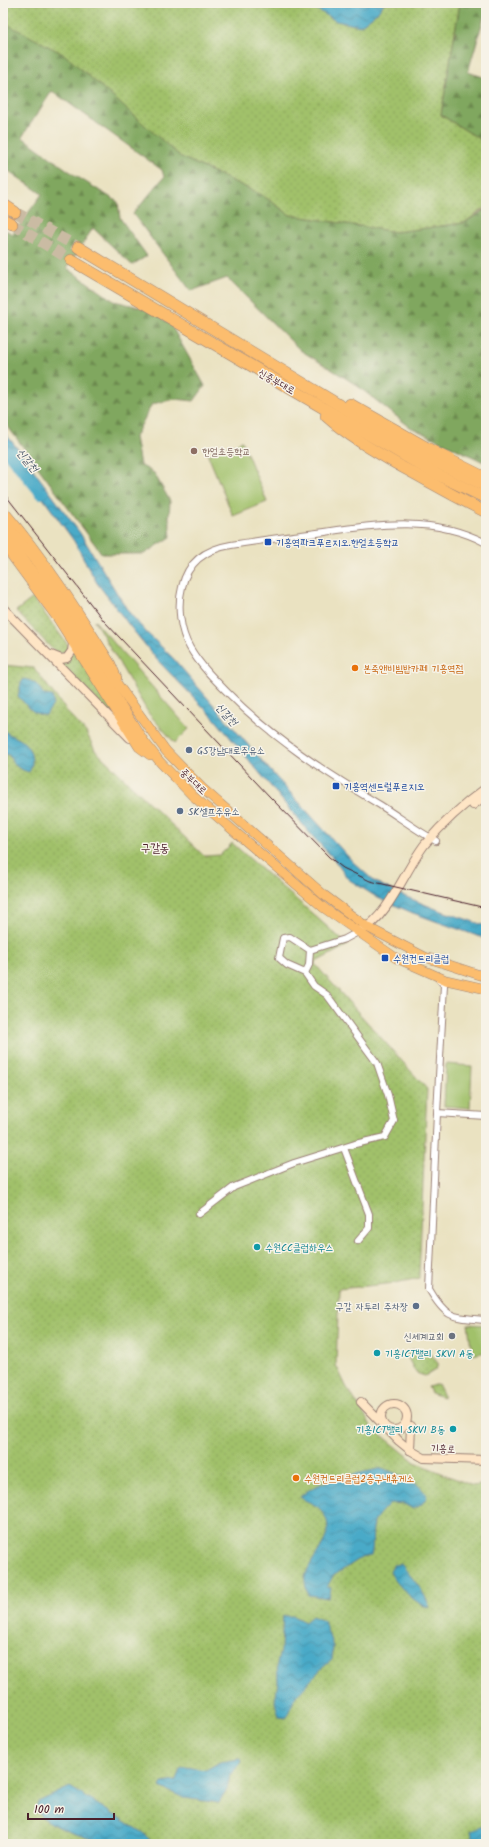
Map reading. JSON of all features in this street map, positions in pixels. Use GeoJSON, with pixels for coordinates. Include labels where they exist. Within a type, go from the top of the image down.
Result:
{"type":"FeatureCollection","features":[{"type":"Feature","properties":{"kind":"highway"},"geometry":{"type":"LineString","coordinates":[[3,204],[15,212]]}},
{"type":"Feature","properties":{"kind":"highway","name":"신중부대로"},"geometry":{"type":"LineString","coordinates":[[78,247],[247,351],[425,457],[486,486]]}},
{"type":"Feature","properties":{"kind":"highway","name":"신중부대로"},"geometry":{"type":"LineString","coordinates":[[70,260],[434,473],[486,498]]}},
{"type":"Feature","properties":{"kind":"highway"},"geometry":{"type":"LineString","coordinates":[[247,351],[276,362],[438,454],[486,478]]}},
{"type":"Feature","properties":{"kind":"highway"},"geometry":{"type":"LineString","coordinates":[[308,399],[346,432],[378,453],[453,496],[486,512]]}},
{"type":"Feature","properties":{"kind":"main road"},"geometry":{"type":"LineString","coordinates":[[3,510],[36,550],[84,620],[111,664],[121,688]]}},
{"type":"Feature","properties":{"kind":"main road","name":"중부대로"},"geometry":{"type":"LineString","coordinates":[[3,520],[36,561],[105,667],[166,751],[202,788],[324,895],[367,927],[425,957],[486,977]]}},
{"type":"Feature","properties":{"kind":"main road","name":"중부대로"},"geometry":{"type":"LineString","coordinates":[[3,531],[66,619],[143,740],[160,762],[199,801],[324,908],[396,958],[436,976],[458,983],[486,989]]}},
{"type":"Feature","properties":{"kind":"main road"},"geometry":{"type":"LineString","coordinates":[[3,544],[58,619],[139,747],[160,762]]}},
{"type":"Feature","properties":{"kind":"street"},"geometry":{"type":"LineString","coordinates":[[433,840],[315,764],[264,727],[238,703],[202,665],[190,647],[181,622],[180,593],[186,572],[200,556],[218,547],[372,525],[398,523],[423,524],[449,529],[474,537],[486,543]]}},
{"type":"Feature","properties":{"kind":"street"},"geometry":{"type":"LineString","coordinates":[[3,608],[139,747]]}},
{"type":"Feature","properties":{"kind":"street"},"geometry":{"type":"LineString","coordinates":[[47,653],[61,659],[67,658],[72,651],[73,643]]}},
{"type":"Feature","properties":{"kind":"street"},"geometry":{"type":"LineString","coordinates":[[433,840],[468,801],[486,788]]}},
{"type":"Feature","properties":{"kind":"street"},"geometry":{"type":"LineString","coordinates":[[310,950],[345,939],[367,927],[380,915],[425,845],[433,840],[472,805],[486,795]]}},
{"type":"Feature","properties":{"kind":"street"},"geometry":{"type":"LineString","coordinates":[[200,1214],[234,1187],[294,1163],[385,1137],[394,1121],[388,1095],[377,1063],[327,994],[314,986],[305,973],[287,965],[279,958],[283,938],[290,937],[310,950]]}},
{"type":"Feature","properties":{"kind":"street"},"geometry":{"type":"LineString","coordinates":[[305,973],[309,965],[310,950]]}},
{"type":"Feature","properties":{"kind":"street"},"geometry":{"type":"LineString","coordinates":[[436,976],[444,985],[429,1289],[439,1307],[455,1317],[486,1320]]}},
{"type":"Feature","properties":{"kind":"street"},"geometry":{"type":"LineString","coordinates":[[444,985],[458,983]]}},
{"type":"Feature","properties":{"kind":"street"},"geometry":{"type":"LineString","coordinates":[[438,1113],[486,1116]]}},
{"type":"Feature","properties":{"kind":"street"},"geometry":{"type":"LineString","coordinates":[[344,1148],[369,1214],[369,1228],[358,1241]]}},
{"type":"Feature","properties":{"kind":"street","name":"기흥로"},"geometry":{"type":"LineString","coordinates":[[361,1402],[410,1450],[424,1458],[486,1460]]}},
{"type":"Feature","properties":{"kind":"street"},"geometry":{"type":"LineString","coordinates":[[410,1450],[411,1426]]}},
{"type":"Feature","properties":{"kind":"green space"},"geometry":{"type":"Polygon","coordinates":[[[3,3],[460,3],[441,115],[486,143],[486,207],[464,223],[396,232],[290,215],[262,195],[181,157],[3,27],[3,3]]]}},
{"type":"Feature","properties":{"kind":"green space"},"geometry":{"type":"Polygon","coordinates":[[[460,3],[486,3],[486,17],[484,17],[468,72],[486,78],[486,143],[441,115],[460,3]]]}},
{"type":"Feature","properties":{"kind":"green space"},"geometry":{"type":"Polygon","coordinates":[[[3,22],[65,55],[181,157],[262,195],[290,215],[396,232],[464,223],[486,209],[486,463],[410,427],[355,384],[300,350],[227,278],[191,291],[133,214],[164,177],[162,170],[52,91],[22,137],[76,176],[118,202],[120,218],[147,256],[132,265],[93,228],[67,268],[114,301],[152,310],[171,325],[205,386],[194,401],[175,399],[152,404],[135,437],[140,465],[154,473],[170,501],[169,518],[171,537],[144,554],[102,554],[3,420],[3,229],[13,234],[42,194],[3,167],[3,22]]]}},
{"type":"Feature","properties":{"kind":"green space"},"geometry":{"type":"Polygon","coordinates":[[[242,441],[267,502],[233,516],[208,455],[242,441]]]}},
{"type":"Feature","properties":{"kind":"green space"},"geometry":{"type":"Polygon","coordinates":[[[33,598],[68,645],[65,653],[56,653],[16,611],[33,598]]]}},
{"type":"Feature","properties":{"kind":"green space"},"geometry":{"type":"Polygon","coordinates":[[[94,620],[189,729],[175,743],[149,714],[94,620]]]}},
{"type":"Feature","properties":{"kind":"green space"},"geometry":{"type":"Polygon","coordinates":[[[75,651],[128,732],[55,659],[75,651]]]}},
{"type":"Feature","properties":{"kind":"green space"},"geometry":{"type":"Polygon","coordinates":[[[3,665],[34,668],[69,714],[86,732],[95,750],[204,856],[220,855],[232,843],[348,945],[314,963],[427,1089],[419,1278],[395,1283],[339,1289],[336,1365],[346,1386],[372,1427],[415,1462],[473,1486],[486,1484],[486,1844],[3,1844],[3,665]]]}},
{"type":"Feature","properties":{"kind":"green space"},"geometry":{"type":"Polygon","coordinates":[[[446,1064],[472,1066],[470,1108],[444,1106],[446,1064]]]}},
{"type":"Feature","properties":{"kind":"green space"},"geometry":{"type":"Polygon","coordinates":[[[468,1324],[486,1325],[486,1352],[472,1355],[468,1324]]]}},
{"type":"Feature","properties":{"kind":"green space"},"geometry":{"type":"Polygon","coordinates":[[[414,1349],[431,1355],[438,1363],[436,1370],[425,1376],[416,1373],[408,1358],[407,1352],[414,1349]]]}},
{"type":"Feature","properties":{"kind":"green space"},"geometry":{"type":"Polygon","coordinates":[[[438,1384],[443,1397],[431,1393],[428,1387],[438,1384]]]}},
{"type":"Feature","properties":{"kind":"water"},"geometry":{"type":"Polygon","coordinates":[[[306,3],[384,3],[378,12],[360,26],[336,21],[306,3]]]}},
{"type":"Feature","properties":{"kind":"water"},"geometry":{"type":"Polygon","coordinates":[[[3,431],[80,533],[128,611],[146,632],[172,657],[276,777],[353,862],[374,881],[399,894],[436,909],[486,926],[486,939],[413,913],[378,898],[348,879],[333,858],[312,836],[214,718],[158,661],[129,625],[97,583],[74,541],[3,443],[3,431]]]}},
{"type":"Feature","properties":{"kind":"water"},"geometry":{"type":"Polygon","coordinates":[[[24,679],[32,681],[36,684],[44,695],[52,696],[53,704],[46,715],[37,714],[34,712],[18,696],[21,683],[24,679]]]}},
{"type":"Feature","properties":{"kind":"water"},"geometry":{"type":"Polygon","coordinates":[[[3,729],[9,734],[23,741],[29,749],[32,763],[29,772],[16,766],[9,755],[3,754],[3,729]]]}},
{"type":"Feature","properties":{"kind":"water"},"geometry":{"type":"Polygon","coordinates":[[[382,1468],[414,1482],[424,1491],[427,1497],[421,1505],[413,1509],[404,1504],[390,1503],[375,1520],[371,1556],[361,1558],[333,1576],[327,1587],[331,1588],[329,1598],[308,1595],[305,1577],[323,1544],[328,1527],[321,1510],[300,1497],[318,1485],[328,1481],[382,1468]]]}},
{"type":"Feature","properties":{"kind":"water"},"geometry":{"type":"Polygon","coordinates":[[[401,1564],[421,1590],[430,1608],[419,1603],[413,1598],[393,1577],[390,1572],[393,1565],[401,1564]]]}},
{"type":"Feature","properties":{"kind":"water"},"geometry":{"type":"Polygon","coordinates":[[[283,1616],[293,1616],[305,1622],[312,1616],[324,1621],[333,1647],[332,1660],[321,1669],[295,1698],[286,1718],[279,1717],[275,1702],[278,1681],[277,1663],[281,1648],[283,1616]]]}},
{"type":"Feature","properties":{"kind":"water"},"geometry":{"type":"Polygon","coordinates":[[[240,1759],[242,1762],[230,1775],[227,1790],[219,1803],[184,1798],[160,1787],[162,1783],[176,1781],[180,1769],[186,1767],[206,1770],[220,1762],[240,1759]]]}},
{"type":"Feature","properties":{"kind":"water"},"geometry":{"type":"Polygon","coordinates":[[[70,1787],[143,1833],[154,1844],[106,1844],[70,1832],[50,1823],[35,1809],[38,1802],[70,1787]]]}},
{"type":"Feature","properties":{"kind":"water"},"geometry":{"type":"Polygon","coordinates":[[[486,1825],[486,1844],[474,1844],[471,1831],[486,1825]]]}},
{"type":"Feature","properties":{"kind":"waterway","name":"신갈천"},"geometry":{"type":"LineString","coordinates":[[3,448],[41,494]]}},
{"type":"Feature","properties":{"kind":"tunnel"},"geometry":{"type":"LineString","coordinates":[[15,212],[78,247]]}},
{"type":"Feature","properties":{"kind":"tunnel"},"geometry":{"type":"LineString","coordinates":[[12,224],[71,260]]}},
{"type":"Feature","properties":{"kind":"tram line"},"geometry":{"type":"LineString","coordinates":[[3,492],[104,621],[270,797],[329,857],[343,868],[370,881],[486,908]]}},
{"type":"Feature","properties":{"kind":"place","name":"한얼초등학교"},"geometry":{"type":"Point","coordinates":[194,451]}},
{"type":"Feature","properties":{"kind":"place","name":"기흥역파크푸르지오.한얼초등학교"},"geometry":{"type":"Point","coordinates":[268,542]}},
{"type":"Feature","properties":{"kind":"place","name":"본죽앤비빔밥카페 기흥역점"},"geometry":{"type":"Point","coordinates":[355,668]}},
{"type":"Feature","properties":{"kind":"place","name":"GS강남대로주유소"},"geometry":{"type":"Point","coordinates":[189,750]}},
{"type":"Feature","properties":{"kind":"place","name":"기흥역센트럴푸르지오"},"geometry":{"type":"Point","coordinates":[336,786]}},
{"type":"Feature","properties":{"kind":"place","name":"SK셀프주유소"},"geometry":{"type":"Point","coordinates":[180,811]}},
{"type":"Feature","properties":{"kind":"place","name":"수원컨트리클럽"},"geometry":{"type":"Point","coordinates":[385,958]}},
{"type":"Feature","properties":{"kind":"place","name":"수원CC클럽하우스"},"geometry":{"type":"Point","coordinates":[257,1247]}},
{"type":"Feature","properties":{"kind":"place","name":"구갈 자투리 주차장"},"geometry":{"type":"Point","coordinates":[416,1306]}},
{"type":"Feature","properties":{"kind":"place","name":"신세계교회"},"geometry":{"type":"Point","coordinates":[452,1336]}},
{"type":"Feature","properties":{"kind":"place","name":"기흥ICT밸리 SKV1 A동"},"geometry":{"type":"Point","coordinates":[377,1353]}},
{"type":"Feature","properties":{"kind":"place","name":"기흥ICT밸리 SKV1 B동"},"geometry":{"type":"Point","coordinates":[453,1429]}},
{"type":"Feature","properties":{"kind":"place","name":"수원컨트리클럽2층구내휴게소"},"geometry":{"type":"Point","coordinates":[296,1478]}},
{"type":"Feature","properties":{"kind":"district","name":"구갈동"},"geometry":{"type":"Point","coordinates":[155,848]}}]}
